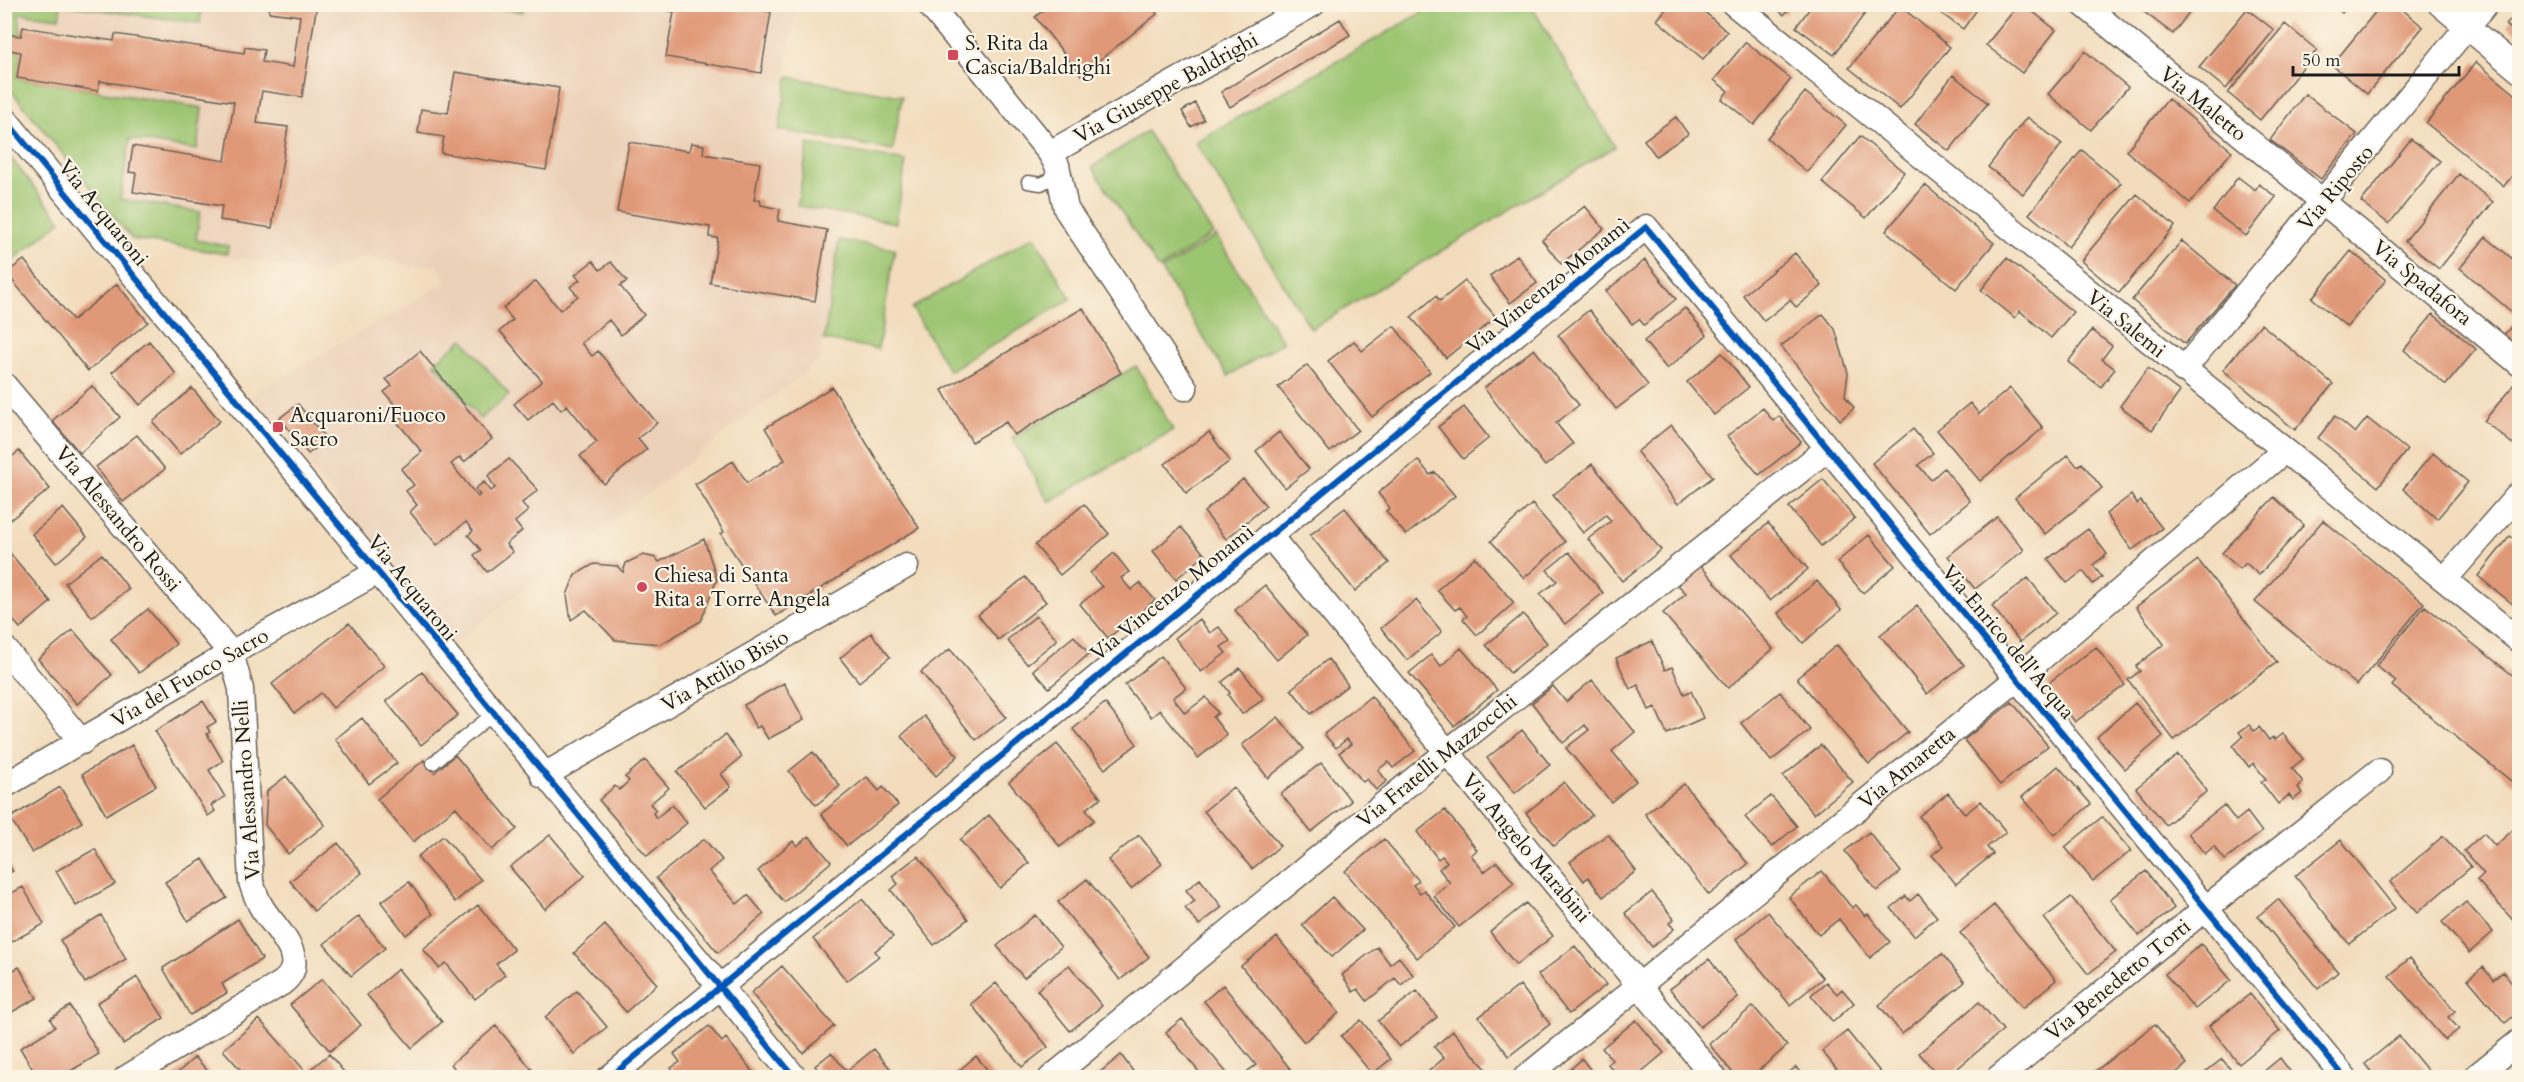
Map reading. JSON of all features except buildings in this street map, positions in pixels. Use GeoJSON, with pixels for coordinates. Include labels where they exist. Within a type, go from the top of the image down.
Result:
{"type":"FeatureCollection","features":[{"type":"Feature","properties":{"kind":"street"},"geometry":{"type":"LineString","coordinates":[[929,4],[1053,159],[1066,209],[1185,388]]}},
{"type":"Feature","properties":{"kind":"street","name":"Via Giuseppe Baldrighi"},"geometry":{"type":"LineString","coordinates":[[1053,159],[1313,4]]}},
{"type":"Feature","properties":{"kind":"street","name":"Via Salemi"},"geometry":{"type":"LineString","coordinates":[[1734,4],[2520,641]]}},
{"type":"Feature","properties":{"kind":"street","name":"Via Maletto"},"geometry":{"type":"LineString","coordinates":[[2083,4],[2324,203]]}},
{"type":"Feature","properties":{"kind":"street"},"geometry":{"type":"LineString","coordinates":[[2440,4],[2520,71]]}},
{"type":"Feature","properties":{"kind":"street","name":"Via Riposto"},"geometry":{"type":"LineString","coordinates":[[2183,370],[2324,203],[2486,4]]}},
{"type":"Feature","properties":{"kind":"street","name":"Via Acquaroni"},"geometry":{"type":"LineString","coordinates":[[4,118],[543,776],[795,1077]]}},
{"type":"Feature","properties":{"kind":"street","name":"Via Spadafora"},"geometry":{"type":"LineString","coordinates":[[2324,203],[2520,364]]}},
{"type":"Feature","properties":{"kind":"street","name":"Via Enrico dell'Acqua"},"geometry":{"type":"LineString","coordinates":[[1646,227],[2345,1077]]}},
{"type":"Feature","properties":{"kind":"street","name":"Via Vincenzo Monamì"},"geometry":{"type":"LineString","coordinates":[[609,1077],[1646,227]]}},
{"type":"Feature","properties":{"kind":"street","name":"Via Alessandro Rossi"},"geometry":{"type":"LineString","coordinates":[[4,385],[231,653]]}},
{"type":"Feature","properties":{"kind":"street","name":"Via Fratelli Mazzocchi"},"geometry":{"type":"LineString","coordinates":[[1051,1077],[1446,753],[1827,449]]}},
{"type":"Feature","properties":{"kind":"street","name":"Via Amaretta"},"geometry":{"type":"LineString","coordinates":[[1525,1077],[2018,678],[2284,451]]}},
{"type":"Feature","properties":{"kind":"street"},"geometry":{"type":"LineString","coordinates":[[2445,579],[2520,493]]}},
{"type":"Feature","properties":{"kind":"street","name":"Via Angelo Marabini"},"geometry":{"type":"LineString","coordinates":[[1269,535],[1446,753],[1640,983],[1715,1077]]}},
{"type":"Feature","properties":{"kind":"street","name":"Via Attilio Bisio"},"geometry":{"type":"LineString","coordinates":[[543,776],[906,566]]}},
{"type":"Feature","properties":{"kind":"street","name":"Via del Fuoco Sacro"},"geometry":{"type":"LineString","coordinates":[[4,786],[231,653],[378,572]]}},
{"type":"Feature","properties":{"kind":"street"},"geometry":{"type":"LineString","coordinates":[[4,648],[82,742]]}},
{"type":"Feature","properties":{"kind":"street","name":"Via Alessandro Nelli"},"geometry":{"type":"LineString","coordinates":[[126,1077],[282,983],[291,971],[292,949],[262,908],[251,882],[241,689],[231,653]]}},
{"type":"Feature","properties":{"kind":"street","name":"Via Benedetto Torti"},"geometry":{"type":"LineString","coordinates":[[1998,1077],[2379,771]]}},
{"type":"Feature","properties":{"kind":"street"},"geometry":{"type":"LineString","coordinates":[[2474,1077],[2520,1041]]}},
{"type":"Feature","properties":{"kind":"lane"},"geometry":{"type":"LineString","coordinates":[[1029,182],[1041,184],[1051,179],[1053,159]]}},
{"type":"Feature","properties":{"kind":"lane"},"geometry":{"type":"LineString","coordinates":[[433,764],[493,714]]}},
{"type":"Feature","properties":{"kind":"shaded area"},"geometry":{"type":"Polygon","coordinates":[[[4,5],[797,5],[777,130],[806,136],[793,207],[842,216],[819,361],[454,643],[251,395],[447,282],[437,265],[410,266],[366,256],[320,273],[132,239],[5,83],[4,5]]]}},
{"type":"Feature","properties":{"kind":"green space"},"geometry":{"type":"Polygon","coordinates":[[[525,4],[523,12],[476,5],[525,4]]]}},
{"type":"Feature","properties":{"kind":"green space"},"geometry":{"type":"Polygon","coordinates":[[[4,5],[61,5],[59,18],[19,13],[21,36],[5,34],[4,5]]]}},
{"type":"Feature","properties":{"kind":"green space"},"geometry":{"type":"Polygon","coordinates":[[[61,5],[202,5],[200,23],[61,5]]]}},
{"type":"Feature","properties":{"kind":"green space"},"geometry":{"type":"Polygon","coordinates":[[[1435,5],[1531,5],[1615,147],[1311,329],[1195,142],[1435,5]]]}},
{"type":"Feature","properties":{"kind":"green space"},"geometry":{"type":"Polygon","coordinates":[[[4,49],[21,52],[17,78],[202,108],[197,150],[130,139],[120,199],[200,212],[196,240],[228,246],[227,254],[132,239],[5,83],[4,49]]]}},
{"type":"Feature","properties":{"kind":"green space"},"geometry":{"type":"Polygon","coordinates":[[[788,77],[902,96],[893,150],[779,130],[788,77]]]}},
{"type":"Feature","properties":{"kind":"green space"},"geometry":{"type":"Polygon","coordinates":[[[1147,131],[1213,234],[1159,269],[1092,167],[1147,131]]]}},
{"type":"Feature","properties":{"kind":"green space"},"geometry":{"type":"Polygon","coordinates":[[[808,144],[906,161],[896,223],[797,206],[808,144]]]}},
{"type":"Feature","properties":{"kind":"green space"},"geometry":{"type":"Polygon","coordinates":[[[5,151],[61,221],[4,267],[5,151]]]}},
{"type":"Feature","properties":{"kind":"green space"},"geometry":{"type":"Polygon","coordinates":[[[1034,236],[1071,299],[949,371],[912,308],[1034,236]]]}},
{"type":"Feature","properties":{"kind":"green space"},"geometry":{"type":"Polygon","coordinates":[[[1216,236],[1283,342],[1228,376],[1161,270],[1216,236]]]}},
{"type":"Feature","properties":{"kind":"green space"},"geometry":{"type":"Polygon","coordinates":[[[839,240],[895,249],[878,349],[824,340],[839,240]]]}},
{"type":"Feature","properties":{"kind":"green space"},"geometry":{"type":"Polygon","coordinates":[[[463,339],[509,395],[480,419],[434,363],[463,339]]]}},
{"type":"Feature","properties":{"kind":"green space"},"geometry":{"type":"Polygon","coordinates":[[[1136,366],[1173,430],[1049,502],[1012,438],[1136,366]]]}},
{"type":"Feature","properties":{"kind":"cycle path"},"geometry":{"type":"LineString","coordinates":[[4,118],[795,1078]]}},
{"type":"Feature","properties":{"kind":"cycle path"},"geometry":{"type":"LineString","coordinates":[[609,1078],[1646,227],[2345,1078]]}},
{"type":"Feature","properties":{"kind":"place","name":"S. Rita da Cascia/Baldrighi"},"geometry":{"type":"Point","coordinates":[953,55]}},
{"type":"Feature","properties":{"kind":"place","name":"Acquaroni/Fuoco Sacro"},"geometry":{"type":"Point","coordinates":[278,427]}},
{"type":"Feature","properties":{"kind":"place","name":"Chiesa di Santa Rita a Torre Angela"},"geometry":{"type":"Point","coordinates":[642,587]}}]}
